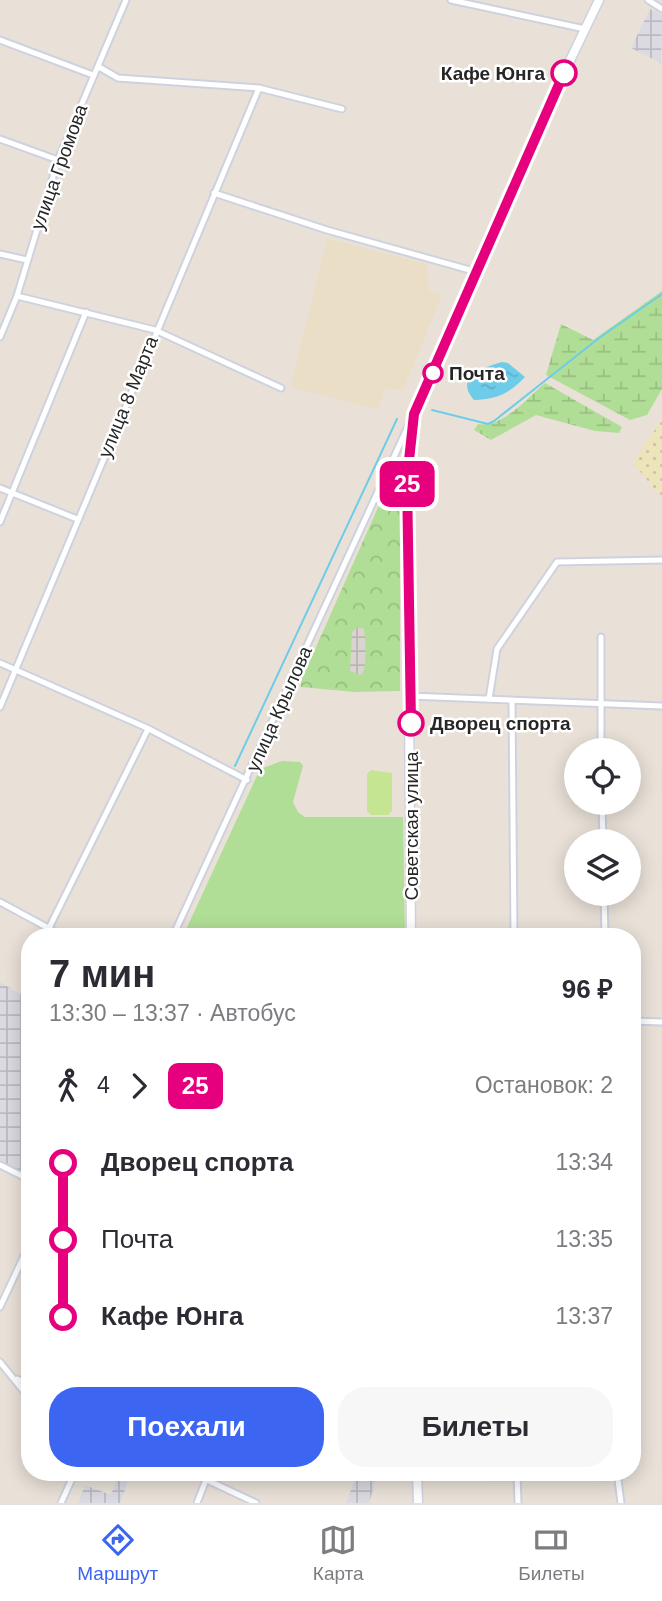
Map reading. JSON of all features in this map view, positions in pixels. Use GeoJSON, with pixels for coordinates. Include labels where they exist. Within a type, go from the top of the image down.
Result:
{"type":"FeatureCollection","features":[{"type":"Feature","properties":{"kind":"main road","name":"Советская улица"},"geometry":{"type":"LineString","coordinates":[[411,928],[407,479],[414,414],[599,0]]}},
{"type":"Feature","properties":{"kind":"main road"},"geometry":{"type":"LineString","coordinates":[[417,1481],[418,1503]]}},
{"type":"Feature","properties":{"kind":"street","name":"улица Громова"},"geometry":{"type":"LineString","coordinates":[[0,337],[17,296],[58,160],[126,0]]}},
{"type":"Feature","properties":{"kind":"street"},"geometry":{"type":"LineString","coordinates":[[452,0],[585,29]]}},
{"type":"Feature","properties":{"kind":"street"},"geometry":{"type":"LineString","coordinates":[[648,0],[662,9]]}},
{"type":"Feature","properties":{"kind":"street"},"geometry":{"type":"LineString","coordinates":[[0,40],[93,75]]}},
{"type":"Feature","properties":{"kind":"street"},"geometry":{"type":"LineString","coordinates":[[99,67],[118,78],[258,88],[342,109]]}},
{"type":"Feature","properties":{"kind":"street","name":"улица 8 Марта"},"geometry":{"type":"LineString","coordinates":[[0,707],[258,88]]}},
{"type":"Feature","properties":{"kind":"street"},"geometry":{"type":"LineString","coordinates":[[0,139],[58,160]]}},
{"type":"Feature","properties":{"kind":"street"},"geometry":{"type":"LineString","coordinates":[[214,193],[327,230],[477,272]]}},
{"type":"Feature","properties":{"kind":"street"},"geometry":{"type":"LineString","coordinates":[[0,254],[27,260]]}},
{"type":"Feature","properties":{"kind":"street"},"geometry":{"type":"LineString","coordinates":[[17,296],[155,330],[281,388]]}},
{"type":"Feature","properties":{"kind":"street"},"geometry":{"type":"LineString","coordinates":[[0,522],[86,312]]}},
{"type":"Feature","properties":{"kind":"street","name":"улица Крылова"},"geometry":{"type":"LineString","coordinates":[[177,928],[414,414]]}},
{"type":"Feature","properties":{"kind":"street"},"geometry":{"type":"LineString","coordinates":[[383,481],[395,474],[407,479]]}},
{"type":"Feature","properties":{"kind":"street"},"geometry":{"type":"LineString","coordinates":[[0,488],[77,519]]}},
{"type":"Feature","properties":{"kind":"street"},"geometry":{"type":"LineString","coordinates":[[489,699],[497,649],[558,562],[662,560]]}},
{"type":"Feature","properties":{"kind":"street"},"geometry":{"type":"LineString","coordinates":[[600,738],[601,637]]}},
{"type":"Feature","properties":{"kind":"street"},"geometry":{"type":"LineString","coordinates":[[0,663],[148,729],[247,780]]}},
{"type":"Feature","properties":{"kind":"street"},"geometry":{"type":"LineString","coordinates":[[410,696],[662,706]]}},
{"type":"Feature","properties":{"kind":"street"},"geometry":{"type":"LineString","coordinates":[[512,702],[514,928]]}},
{"type":"Feature","properties":{"kind":"street"},"geometry":{"type":"LineString","coordinates":[[0,902],[49,928],[148,729]]}},
{"type":"Feature","properties":{"kind":"street"},"geometry":{"type":"LineString","coordinates":[[604,906],[605,928]]}},
{"type":"Feature","properties":{"kind":"street"},"geometry":{"type":"LineString","coordinates":[[641,1022],[662,1023]]}},
{"type":"Feature","properties":{"kind":"street"},"geometry":{"type":"LineString","coordinates":[[0,1166],[21,1176]]}},
{"type":"Feature","properties":{"kind":"street"},"geometry":{"type":"LineString","coordinates":[[0,1307],[21,1262]]}},
{"type":"Feature","properties":{"kind":"street"},"geometry":{"type":"LineString","coordinates":[[0,1362],[21,1386]]}},
{"type":"Feature","properties":{"kind":"street"},"geometry":{"type":"LineString","coordinates":[[16,1379],[21,1381]]}},
{"type":"Feature","properties":{"kind":"street"},"geometry":{"type":"LineString","coordinates":[[61,1503],[71,1481]]}},
{"type":"Feature","properties":{"kind":"street"},"geometry":{"type":"LineString","coordinates":[[197,1503],[206,1481]]}},
{"type":"Feature","properties":{"kind":"street"},"geometry":{"type":"LineString","coordinates":[[208,1481],[257,1503]]}},
{"type":"Feature","properties":{"kind":"street"},"geometry":{"type":"LineString","coordinates":[[517,1481],[518,1503]]}},
{"type":"Feature","properties":{"kind":"street"},"geometry":{"type":"LineString","coordinates":[[618,1481],[621,1503]]}},
{"type":"Feature","properties":{"kind":"shaded area"},"geometry":{"type":"Polygon","coordinates":[[[650,9],[662,15],[661,63],[631,48],[650,9]]]}},
{"type":"Feature","properties":{"kind":"shaded area"},"geometry":{"type":"Polygon","coordinates":[[[327,238],[427,264],[429,290],[442,295],[403,391],[386,387],[378,409],[290,387],[327,238]]]}},
{"type":"Feature","properties":{"kind":"shaded area"},"geometry":{"type":"Polygon","coordinates":[[[357,627],[364,629],[366,651],[364,672],[360,675],[350,671],[352,632],[357,627]]]}},
{"type":"Feature","properties":{"kind":"shaded area"},"geometry":{"type":"Polygon","coordinates":[[[0,982],[21,995],[21,1172],[0,1162],[0,982]]]}},
{"type":"Feature","properties":{"kind":"shaded area"},"geometry":{"type":"Polygon","coordinates":[[[116,1481],[128,1482],[120,1503],[78,1503],[85,1485],[111,1495],[116,1481]]]}},
{"type":"Feature","properties":{"kind":"shaded area"},"geometry":{"type":"Polygon","coordinates":[[[355,1481],[376,1481],[369,1503],[346,1503],[355,1481]]]}},
{"type":"Feature","properties":{"kind":"green space"},"geometry":{"type":"Polygon","coordinates":[[[662,291],[662,389],[647,415],[630,420],[546,375],[561,324],[593,340],[662,291]]]}},
{"type":"Feature","properties":{"kind":"green space"},"geometry":{"type":"Polygon","coordinates":[[[545,383],[622,427],[619,433],[595,431],[536,415],[491,440],[474,430],[478,424],[487,424],[505,417],[545,383]]]}},
{"type":"Feature","properties":{"kind":"green space"},"geometry":{"type":"Polygon","coordinates":[[[387,487],[391,495],[400,491],[400,691],[355,692],[301,687],[301,681],[387,487]]]}},
{"type":"Feature","properties":{"kind":"green space"},"geometry":{"type":"Polygon","coordinates":[[[282,761],[300,762],[303,766],[293,802],[298,812],[305,817],[403,817],[405,928],[187,928],[260,769],[282,761]]]}},
{"type":"Feature","properties":{"kind":"green space"},"geometry":{"type":"Polygon","coordinates":[[[371,770],[392,773],[392,811],[388,815],[371,815],[367,811],[367,774],[371,770]]]}},
{"type":"Feature","properties":{"kind":"sand"},"geometry":{"type":"Polygon","coordinates":[[[662,419],[662,498],[633,463],[662,419]]]}},
{"type":"Feature","properties":{"kind":"water"},"geometry":{"type":"Polygon","coordinates":[[[502,362],[508,363],[525,377],[502,395],[474,400],[468,392],[469,379],[480,370],[502,362]]]}},
{"type":"Feature","properties":{"kind":"waterway"},"geometry":{"type":"LineString","coordinates":[[432,410],[488,424],[494,421],[599,338],[662,294]]}},
{"type":"Feature","properties":{"kind":"waterway"},"geometry":{"type":"LineString","coordinates":[[235,766],[397,419]]}},
{"type":"Feature","properties":{"kind":"bus line","name":"25"},"geometry":{"type":"LineString","coordinates":[[411,723],[407,479],[408,445],[414,414],[564,73]]}},
{"type":"Feature","properties":{"kind":"place","name":"Кафе Юнга"},"geometry":{"type":"Point","coordinates":[564,73]}},
{"type":"Feature","properties":{"kind":"place","name":"Почта"},"geometry":{"type":"Point","coordinates":[433,373]}},
{"type":"Feature","properties":{"kind":"place","name":"Дворец спорта"},"geometry":{"type":"Point","coordinates":[411,723]}}]}
